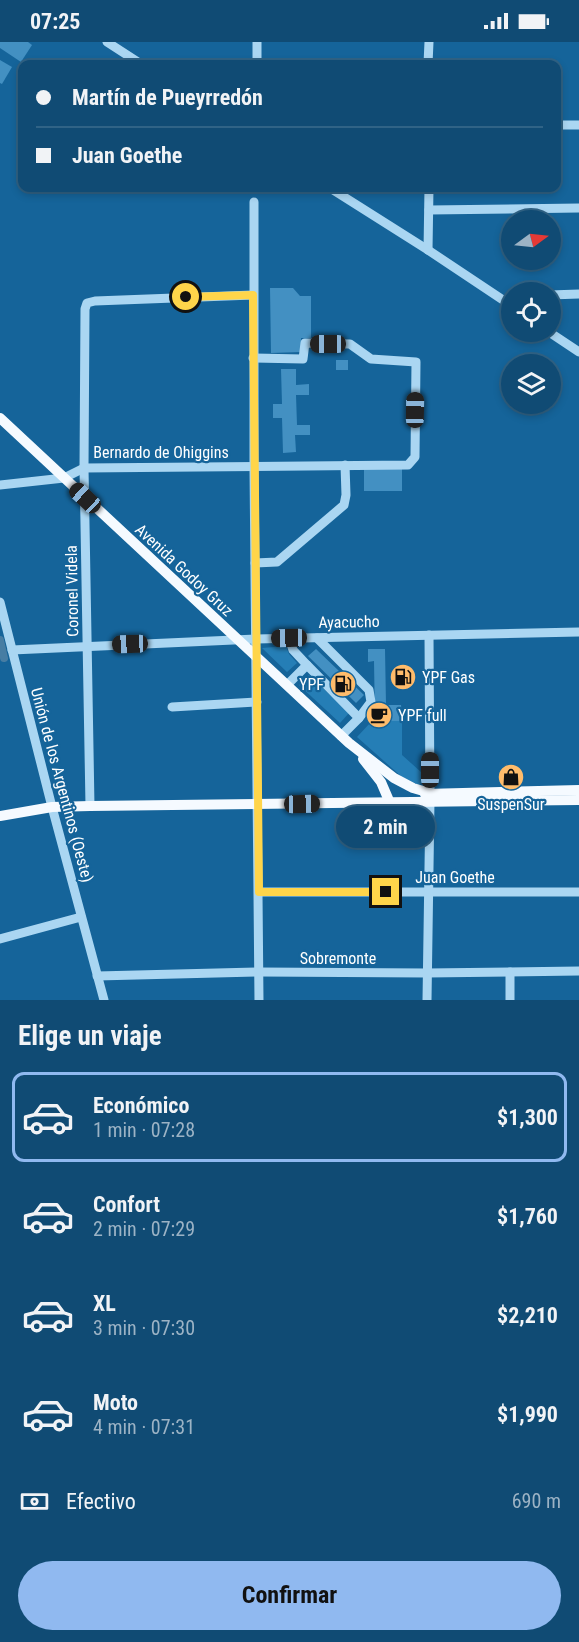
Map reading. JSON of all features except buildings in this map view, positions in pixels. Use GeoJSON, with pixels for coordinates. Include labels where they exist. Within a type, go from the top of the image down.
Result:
{"type":"FeatureCollection","features":[{"type":"Feature","properties":{"kind":"main road","name":"Avenida Godoy Gruz"},"geometry":{"type":"LineString","coordinates":[[0,418],[345,739],[394,778],[430,797]]}},
{"type":"Feature","properties":{"kind":"main road","name":"Avenida Godoy Gruz"},"geometry":{"type":"LineString","coordinates":[[345,739],[381,782],[390,803]]}},
{"type":"Feature","properties":{"kind":"main road"},"geometry":{"type":"LineString","coordinates":[[0,816],[52,807],[390,803],[430,797],[579,790]]}},
{"type":"Feature","properties":{"kind":"main road"},"geometry":{"type":"LineString","coordinates":[[430,797],[579,800]]}},
{"type":"Feature","properties":{"kind":"street"},"geometry":{"type":"LineString","coordinates":[[106,42],[135,60]]}},
{"type":"Feature","properties":{"kind":"street"},"geometry":{"type":"LineString","coordinates":[[257,42],[257,60]]}},
{"type":"Feature","properties":{"kind":"street"},"geometry":{"type":"LineString","coordinates":[[428,60],[429,42]]}},
{"type":"Feature","properties":{"kind":"street"},"geometry":{"type":"LineString","coordinates":[[561,125],[579,125]]}},
{"type":"Feature","properties":{"kind":"street"},"geometry":{"type":"LineString","coordinates":[[336,192],[501,299]]}},
{"type":"Feature","properties":{"kind":"street"},"geometry":{"type":"LineString","coordinates":[[428,250],[429,192]]}},
{"type":"Feature","properties":{"kind":"street"},"geometry":{"type":"LineString","coordinates":[[254,201],[253,358],[259,1000]]}},
{"type":"Feature","properties":{"kind":"street"},"geometry":{"type":"LineString","coordinates":[[429,210],[579,208]]}},
{"type":"Feature","properties":{"kind":"street"},"geometry":{"type":"LineString","coordinates":[[561,295],[579,294]]}},
{"type":"Feature","properties":{"kind":"street","name":"Coronel Videla"},"geometry":{"type":"LineString","coordinates":[[90,806],[84,468],[85,309],[87,303],[95,301],[253,295]]}},
{"type":"Feature","properties":{"kind":"street"},"geometry":{"type":"LineString","coordinates":[[497,297],[501,297]]}},
{"type":"Feature","properties":{"kind":"street"},"geometry":{"type":"LineString","coordinates":[[561,340],[579,352]]}},
{"type":"Feature","properties":{"kind":"street","name":"Bernardo de Ohiggins"},"geometry":{"type":"LineString","coordinates":[[0,485],[64,478],[84,468],[408,465],[415,457],[416,362],[371,359],[350,344],[305,344],[303,359],[253,358]]}},
{"type":"Feature","properties":{"kind":"street"},"geometry":{"type":"LineString","coordinates":[[255,563],[277,562],[344,505],[345,465]]}},
{"type":"Feature","properties":{"kind":"street","name":"Unión de los Argentinos (Oeste)"},"geometry":{"type":"LineString","coordinates":[[0,602],[104,1000]]}},
{"type":"Feature","properties":{"kind":"street","name":"Ayacucho"},"geometry":{"type":"LineString","coordinates":[[12,650],[256,639],[579,632]]}},
{"type":"Feature","properties":{"kind":"street"},"geometry":{"type":"LineString","coordinates":[[427,1000],[430,797],[429,635]]}},
{"type":"Feature","properties":{"kind":"street"},"geometry":{"type":"LineString","coordinates":[[289,638],[293,650],[306,665],[359,718]]}},
{"type":"Feature","properties":{"kind":"street"},"geometry":{"type":"LineString","coordinates":[[317,638],[369,690],[371,702],[345,739]]}},
{"type":"Feature","properties":{"kind":"street"},"geometry":{"type":"LineString","coordinates":[[287,685],[306,665]]}},
{"type":"Feature","properties":{"kind":"street"},"geometry":{"type":"LineString","coordinates":[[172,706],[256,702]]}},
{"type":"Feature","properties":{"kind":"street","name":"Juan Goethe"},"geometry":{"type":"LineString","coordinates":[[259,892],[579,892]]}},
{"type":"Feature","properties":{"kind":"street"},"geometry":{"type":"LineString","coordinates":[[0,939],[81,917]]}},
{"type":"Feature","properties":{"kind":"street","name":"Sobremonte"},"geometry":{"type":"LineString","coordinates":[[97,976],[259,972],[579,971]]}},
{"type":"Feature","properties":{"kind":"street"},"geometry":{"type":"LineString","coordinates":[[510,972],[510,1000]]}},
{"type":"Feature","properties":{"kind":"shaded area"},"geometry":{"type":"Polygon","coordinates":[[[286,646],[289,654],[297,663],[287,672],[262,648],[286,646]]]}},
{"type":"Feature","properties":{"kind":"shaded area"},"geometry":{"type":"Polygon","coordinates":[[[309,675],[349,713],[340,723],[299,685],[309,675]]]}},
{"type":"Feature","properties":{"kind":"shaded area"},"geometry":{"type":"Polygon","coordinates":[[[402,721],[402,755],[421,772],[422,782],[419,785],[402,777],[357,737],[371,722],[402,721]]]}},
{"type":"Feature","properties":{"kind":"waterway"},"geometry":{"type":"LineString","coordinates":[[0,640],[4,658]]}},
{"type":"Feature","properties":{"kind":"place","name":"YPF Gas"},"geometry":{"type":"Point","coordinates":[403,677]}},
{"type":"Feature","properties":{"kind":"place","name":"YPF"},"geometry":{"type":"Point","coordinates":[343,684]}},
{"type":"Feature","properties":{"kind":"place","name":"YPF full"},"geometry":{"type":"Point","coordinates":[379,715]}},
{"type":"Feature","properties":{"kind":"place","name":"SuspenSur"},"geometry":{"type":"Point","coordinates":[511,777]}},
{"type":"Feature","properties":{"kind":"route"},"geometry":{"type":"LineString","coordinates":[[186,297],[253,295],[259,892],[386,892]]}}]}
